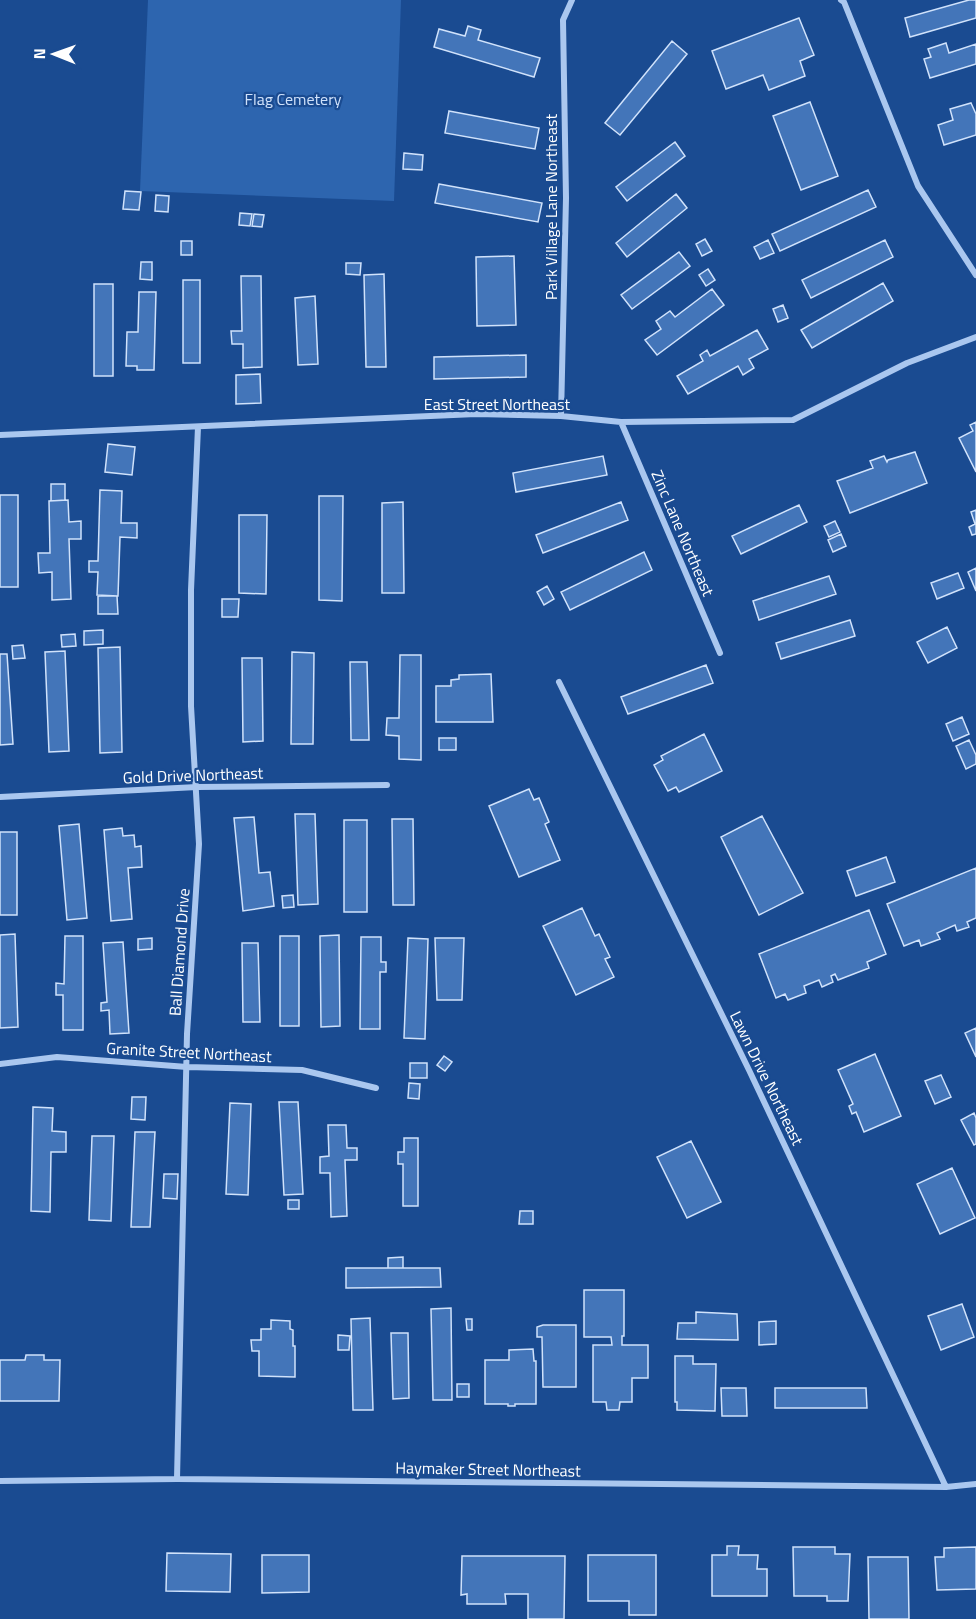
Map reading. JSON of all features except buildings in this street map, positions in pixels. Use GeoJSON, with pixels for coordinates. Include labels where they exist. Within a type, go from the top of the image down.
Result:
{"type":"FeatureCollection","features":[{"type":"Feature","properties":{"kind":"street","name":"Park Village Lane Northeast"},"geometry":{"type":"LineString","coordinates":[[561,416],[566,198],[563,21],[572,0]]}},
{"type":"Feature","properties":{"kind":"street"},"geometry":{"type":"LineString","coordinates":[[841,0],[844,2],[918,186],[976,275]]}},
{"type":"Feature","properties":{"kind":"street","name":"East Street Northeast"},"geometry":{"type":"LineString","coordinates":[[0,435],[476,414],[561,416],[621,422],[793,420],[907,363],[976,337]]}},
{"type":"Feature","properties":{"kind":"street","name":"Zinc Lane Northeast"},"geometry":{"type":"LineString","coordinates":[[621,422],[720,653]]}},
{"type":"Feature","properties":{"kind":"street","name":"Ball Diamond Drive"},"geometry":{"type":"LineString","coordinates":[[177,1479],[187,1034],[199,844],[191,706],[191,590],[198,427]]}},
{"type":"Feature","properties":{"kind":"street","name":"Lawn Drive Northeast"},"geometry":{"type":"LineString","coordinates":[[559,682],[749,1070],[946,1487]]}},
{"type":"Feature","properties":{"kind":"street","name":"Gold Drive Northeast"},"geometry":{"type":"LineString","coordinates":[[0,796],[197,787],[387,785]]}},
{"type":"Feature","properties":{"kind":"street","name":"Granite Street Northeast"},"geometry":{"type":"LineString","coordinates":[[0,1064],[57,1058],[187,1067],[302,1070],[376,1088]]}},
{"type":"Feature","properties":{"kind":"street","name":"Haymaker Street Northeast"},"geometry":{"type":"LineString","coordinates":[[0,1481],[177,1479],[946,1487],[976,1484]]}},
{"type":"Feature","properties":{"kind":"green space","name":"Flag Cemetery"},"geometry":{"type":"Polygon","coordinates":[[[148,0],[401,0],[394,201],[140,191],[148,0]]]}}]}
